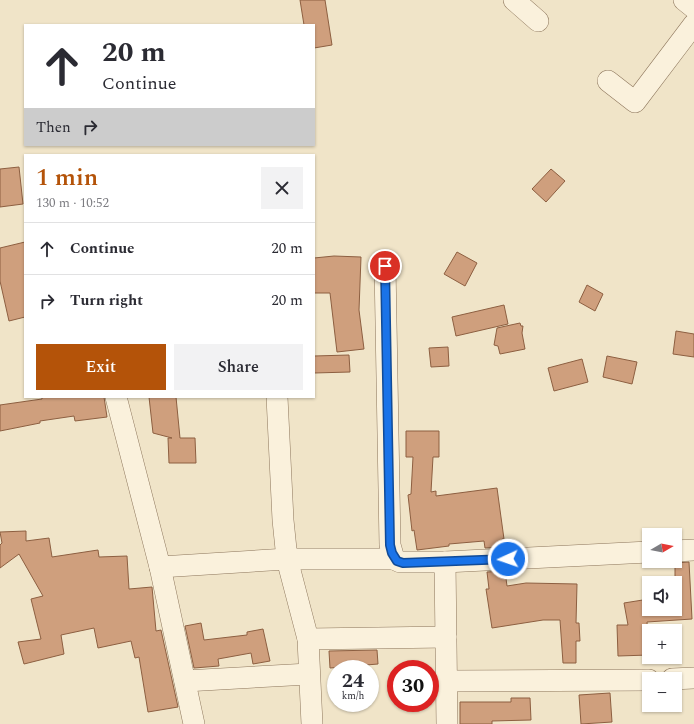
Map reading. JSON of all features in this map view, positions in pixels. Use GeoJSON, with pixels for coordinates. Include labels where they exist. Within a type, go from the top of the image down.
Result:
{"type":"FeatureCollection","features":[{"type":"Feature","properties":{"kind":"street"},"geometry":{"type":"LineString","coordinates":[[514,0],[538,21]]}},
{"type":"Feature","properties":{"kind":"street"},"geometry":{"type":"LineString","coordinates":[[684,0],[694,8]]}},
{"type":"Feature","properties":{"kind":"street"},"geometry":{"type":"LineString","coordinates":[[608,81],[635,102],[694,24]]}},
{"type":"Feature","properties":{"kind":"street"},"geometry":{"type":"LineString","coordinates":[[385,266],[390,545],[394,559]]}},
{"type":"Feature","properties":{"kind":"street"},"geometry":{"type":"LineString","coordinates":[[116,398],[160,567],[194,724]]}},
{"type":"Feature","properties":{"kind":"street"},"geometry":{"type":"LineString","coordinates":[[277,398],[283,520],[287,560],[308,639],[312,724]]}},
{"type":"Feature","properties":{"kind":"street"},"geometry":{"type":"LineString","coordinates":[[682,551],[694,550]]}},
{"type":"Feature","properties":{"kind":"street"},"geometry":{"type":"LineString","coordinates":[[160,567],[287,560],[394,559],[403,563],[445,562],[642,552]]}},
{"type":"Feature","properties":{"kind":"street"},"geometry":{"type":"LineString","coordinates":[[445,562],[447,724]]}},
{"type":"Feature","properties":{"kind":"street"},"geometry":{"type":"LineString","coordinates":[[308,639],[446,637]]}},
{"type":"Feature","properties":{"kind":"street"},"geometry":{"type":"LineString","coordinates":[[185,681],[309,674]]}},
{"type":"Feature","properties":{"kind":"street"},"geometry":{"type":"LineString","coordinates":[[682,679],[694,678]]}},
{"type":"Feature","properties":{"kind":"street"},"geometry":{"type":"LineString","coordinates":[[446,681],[642,680]]}},
{"type":"Feature","properties":{"kind":"building"},"geometry":{"type":"Polygon","coordinates":[[[300,0],[325,0],[332,45],[315,48],[315,24],[304,24],[300,0]]]}},
{"type":"Feature","properties":{"kind":"building"},"geometry":{"type":"Polygon","coordinates":[[[19,167],[23,204],[0,207],[0,169],[19,167]]]}},
{"type":"Feature","properties":{"kind":"building"},"geometry":{"type":"Polygon","coordinates":[[[551,169],[565,181],[546,202],[532,189],[551,169]]]}},
{"type":"Feature","properties":{"kind":"building"},"geometry":{"type":"Polygon","coordinates":[[[24,242],[24,317],[9,321],[0,281],[0,248],[24,242]]]}},
{"type":"Feature","properties":{"kind":"building"},"geometry":{"type":"Polygon","coordinates":[[[457,252],[477,263],[465,286],[444,274],[457,252]]]}},
{"type":"Feature","properties":{"kind":"building"},"geometry":{"type":"Polygon","coordinates":[[[334,256],[361,257],[359,310],[364,349],[337,352],[330,293],[315,293],[315,258],[334,256]]]}},
{"type":"Feature","properties":{"kind":"building"},"geometry":{"type":"Polygon","coordinates":[[[587,285],[603,294],[595,311],[579,302],[587,285]]]}},
{"type":"Feature","properties":{"kind":"building"},"geometry":{"type":"Polygon","coordinates":[[[504,305],[508,324],[456,336],[452,317],[504,305]]]}},
{"type":"Feature","properties":{"kind":"building"},"geometry":{"type":"Polygon","coordinates":[[[520,323],[521,326],[523,326],[522,333],[525,349],[500,354],[498,346],[494,345],[497,328],[520,323]]]}},
{"type":"Feature","properties":{"kind":"building"},"geometry":{"type":"Polygon","coordinates":[[[676,331],[694,334],[694,357],[673,354],[676,331]]]}},
{"type":"Feature","properties":{"kind":"building"},"geometry":{"type":"Polygon","coordinates":[[[448,347],[449,366],[431,367],[429,348],[448,347]]]}},
{"type":"Feature","properties":{"kind":"building"},"geometry":{"type":"Polygon","coordinates":[[[349,355],[350,372],[315,373],[315,356],[349,355]]]}},
{"type":"Feature","properties":{"kind":"building"},"geometry":{"type":"Polygon","coordinates":[[[607,356],[637,362],[632,384],[603,377],[607,356]]]}},
{"type":"Feature","properties":{"kind":"building"},"geometry":{"type":"Polygon","coordinates":[[[582,359],[588,382],[554,391],[548,368],[582,359]]]}},
{"type":"Feature","properties":{"kind":"building"},"geometry":{"type":"Polygon","coordinates":[[[104,398],[107,417],[75,421],[74,416],[40,421],[40,423],[0,431],[0,405],[42,399],[104,398]]]}},
{"type":"Feature","properties":{"kind":"building"},"geometry":{"type":"Polygon","coordinates":[[[149,398],[176,398],[180,438],[195,438],[196,463],[169,463],[168,438],[172,438],[153,433],[149,398]]]}},
{"type":"Feature","properties":{"kind":"building"},"geometry":{"type":"Polygon","coordinates":[[[406,431],[439,431],[439,457],[433,457],[431,492],[436,491],[436,496],[497,488],[504,539],[502,539],[503,547],[485,548],[484,541],[449,544],[449,546],[417,550],[414,530],[412,531],[408,495],[411,494],[413,457],[406,457],[406,431]]]}},
{"type":"Feature","properties":{"kind":"building"},"geometry":{"type":"Polygon","coordinates":[[[26,531],[26,541],[49,538],[52,557],[98,550],[99,557],[127,556],[129,589],[152,587],[156,631],[161,630],[178,707],[148,712],[139,657],[135,658],[131,641],[98,648],[94,628],[61,635],[64,654],[24,664],[18,642],[41,639],[31,599],[43,596],[19,554],[0,568],[0,545],[2,543],[0,532],[26,531]]]}},
{"type":"Feature","properties":{"kind":"building"},"geometry":{"type":"Polygon","coordinates":[[[682,562],[689,562],[692,619],[647,622],[647,624],[642,624],[642,655],[618,656],[617,625],[628,625],[624,603],[642,600],[642,616],[682,616],[682,576],[675,576],[675,568],[682,568],[682,562]]]}},
{"type":"Feature","properties":{"kind":"building"},"geometry":{"type":"Polygon","coordinates":[[[505,571],[507,586],[526,583],[577,584],[576,623],[579,623],[580,641],[576,641],[576,663],[563,663],[560,620],[543,620],[492,628],[486,589],[489,589],[487,572],[505,571]]]}},
{"type":"Feature","properties":{"kind":"building"},"geometry":{"type":"Polygon","coordinates":[[[201,623],[204,640],[247,635],[247,632],[263,629],[270,661],[253,664],[251,653],[218,659],[219,666],[194,668],[185,626],[201,623]]]}},
{"type":"Feature","properties":{"kind":"building"},"geometry":{"type":"Polygon","coordinates":[[[377,650],[378,660],[330,660],[329,651],[377,650]]]}},
{"type":"Feature","properties":{"kind":"building"},"geometry":{"type":"Polygon","coordinates":[[[610,693],[612,722],[581,724],[579,695],[610,693]]]}},
{"type":"Feature","properties":{"kind":"building"},"geometry":{"type":"Polygon","coordinates":[[[511,698],[530,698],[531,720],[492,721],[492,724],[460,724],[460,702],[511,702],[511,698]]]}},
{"type":"Feature","properties":{"kind":"route"},"geometry":{"type":"LineString","coordinates":[[385,266],[390,545],[394,559],[403,563],[508,559]]}}]}
